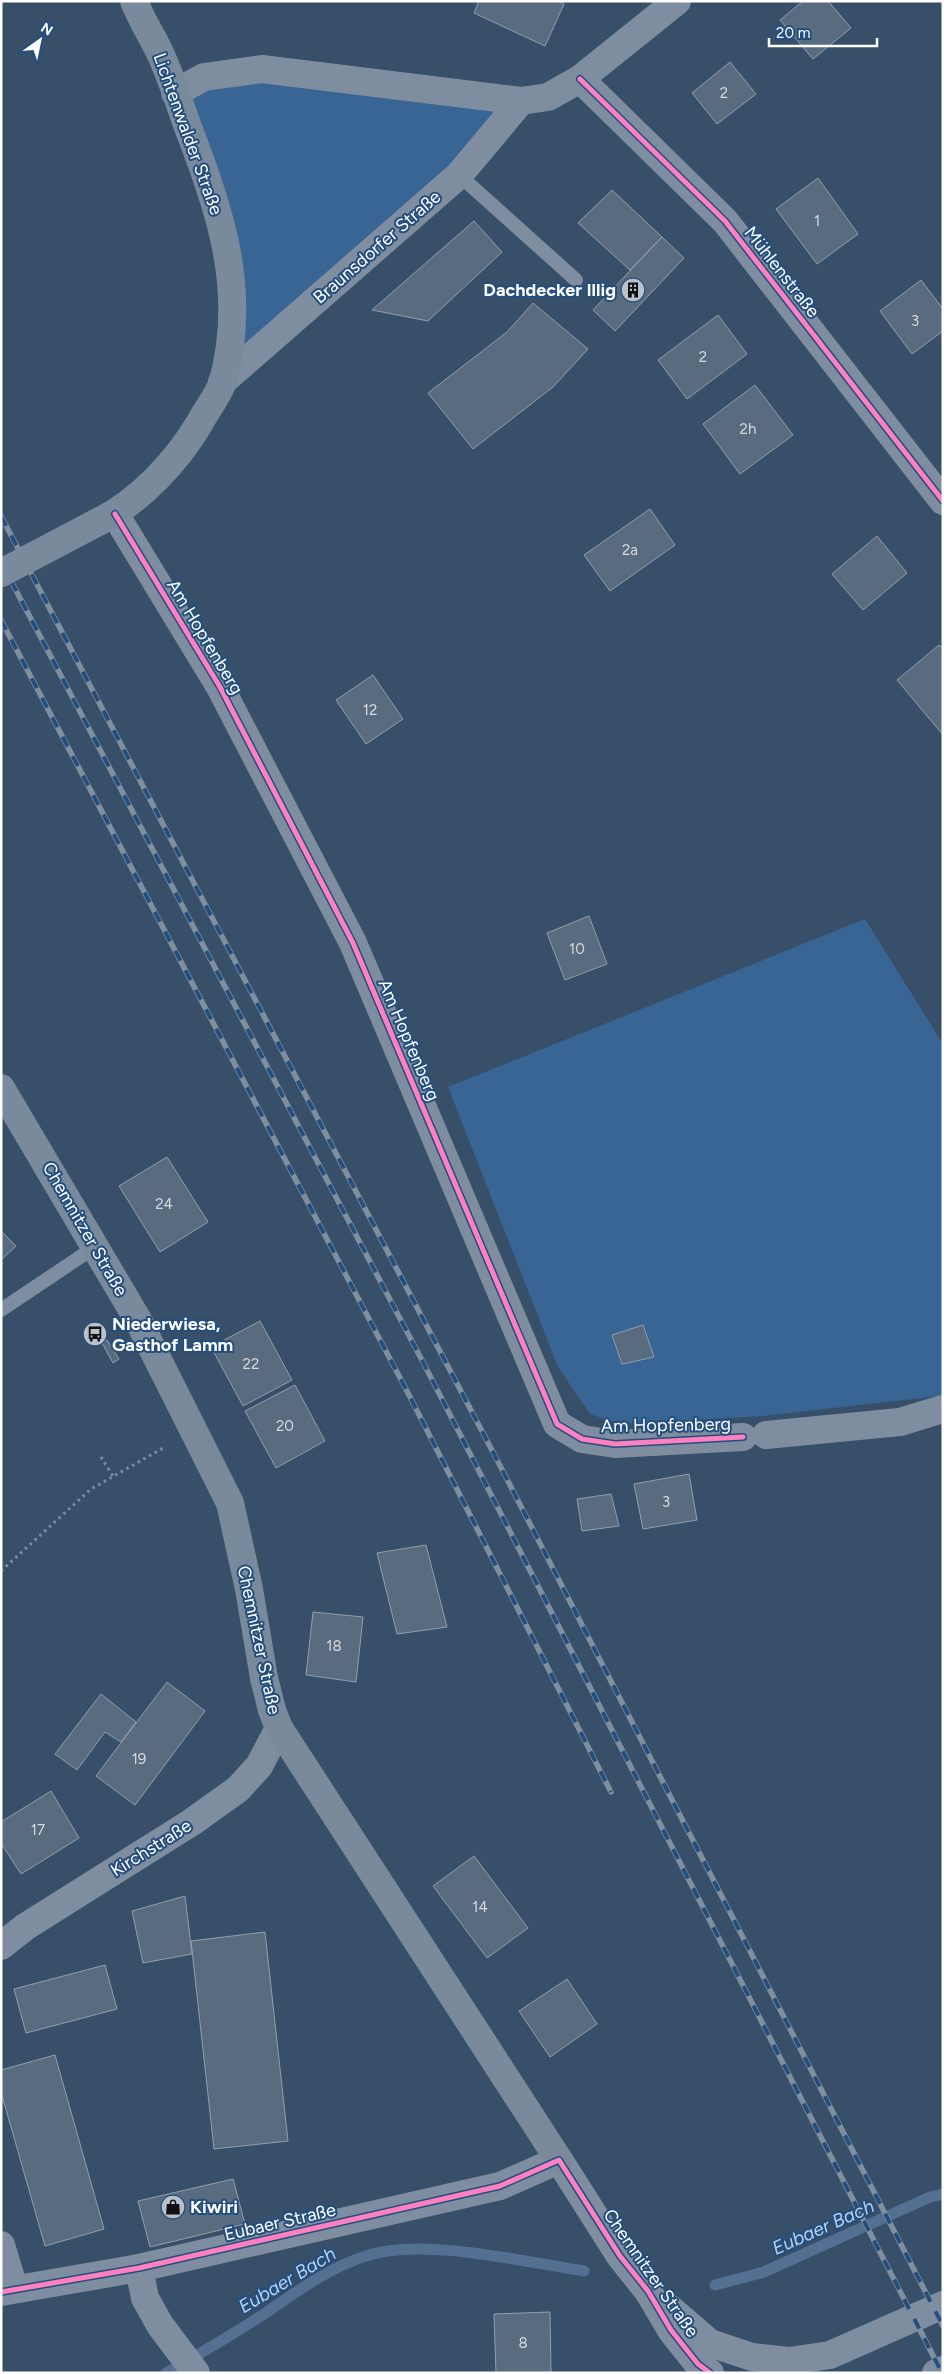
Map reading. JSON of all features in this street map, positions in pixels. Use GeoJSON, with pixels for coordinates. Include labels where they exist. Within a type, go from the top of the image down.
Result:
{"type":"FeatureCollection","features":[{"type":"Feature","properties":{"kind":"main road","name":"Lichtenwalder Straße"},"geometry":{"type":"LineString","coordinates":[[1,573],[108,517],[152,482],[188,444],[222,382],[230,340],[232,305],[228,253],[213,193],[176,93],[161,56],[134,1]]}},
{"type":"Feature","properties":{"kind":"main road","name":"Chemnitzer Straße"},"geometry":{"type":"LineString","coordinates":[[1,1088],[138,1320],[230,1503],[264,1678],[272,1710],[279,1728],[559,2160]]}},
{"type":"Feature","properties":{"kind":"street"},"geometry":{"type":"LineString","coordinates":[[176,93],[204,77],[262,69],[521,101],[548,96],[580,78],[677,1]]}},
{"type":"Feature","properties":{"kind":"street","name":"Mühlenstraße"},"geometry":{"type":"LineString","coordinates":[[580,78],[724,221],[943,501]]}},
{"type":"Feature","properties":{"kind":"street","name":"Braunsdorfer Straße"},"geometry":{"type":"LineString","coordinates":[[222,382],[459,175],[521,101]]}},
{"type":"Feature","properties":{"kind":"street","name":"Am Hopfenberg"},"geometry":{"type":"LineString","coordinates":[[108,517],[220,688],[352,943],[557,1424],[582,1439],[615,1444],[754,1436],[900,1422],[943,1409]]}},
{"type":"Feature","properties":{"kind":"street","name":"Kirchstraße"},"geometry":{"type":"LineString","coordinates":[[1,1946],[25,1928],[192,1822],[238,1789],[259,1766],[279,1728]]}},
{"type":"Feature","properties":{"kind":"street","name":"Eubaer Straße"},"geometry":{"type":"LineString","coordinates":[[8,2290],[139,2268],[500,2186],[559,2160]]}},
{"type":"Feature","properties":{"kind":"street","name":"Chemnitzer Straße"},"geometry":{"type":"LineString","coordinates":[[559,2160],[620,2256],[648,2291],[671,2330],[698,2364],[710,2373]]}},
{"type":"Feature","properties":{"kind":"street"},"geometry":{"type":"LineString","coordinates":[[1,2245],[8,2290]]}},
{"type":"Feature","properties":{"kind":"street"},"geometry":{"type":"LineString","coordinates":[[139,2268],[145,2298],[160,2326],[196,2373]]}},
{"type":"Feature","properties":{"kind":"street","name":"Chemnitzer Straße"},"geometry":{"type":"LineString","coordinates":[[648,2291],[710,2342],[752,2357],[789,2361],[830,2355],[943,2305]]}},
{"type":"Feature","properties":{"kind":"street"},"geometry":{"type":"LineString","coordinates":[[936,2373],[943,2370]]}},
{"type":"Feature","properties":{"kind":"lane"},"geometry":{"type":"LineString","coordinates":[[459,175],[576,280]]}},
{"type":"Feature","properties":{"kind":"lane"},"geometry":{"type":"LineString","coordinates":[[1,1310],[96,1247]]}},
{"type":"Feature","properties":{"kind":"path"},"geometry":{"type":"LineString","coordinates":[[1,1570],[91,1489],[194,1430]]}},
{"type":"Feature","properties":{"kind":"path"},"geometry":{"type":"LineString","coordinates":[[101,1457],[113,1476]]}},
{"type":"Feature","properties":{"kind":"shaded area"},"geometry":{"type":"Polygon","coordinates":[[[204,77],[521,101],[222,382],[232,305],[175,93],[204,77]]]}},
{"type":"Feature","properties":{"kind":"shaded area"},"geometry":{"type":"Polygon","coordinates":[[[865,919],[943,1044],[943,1393],[939,1396],[763,1416],[620,1424],[590,1414],[558,1367],[448,1087],[865,919]]]}},
{"type":"Feature","properties":{"kind":"building"},"geometry":{"type":"Polygon","coordinates":[[[479,1],[559,1],[564,4],[545,46],[474,13],[479,1]]]}},
{"type":"Feature","properties":{"kind":"building"},"geometry":{"type":"Polygon","coordinates":[[[803,1],[828,1],[851,28],[813,59],[780,20],[803,1]]]}},
{"type":"Feature","properties":{"kind":"building"},"geometry":{"type":"Polygon","coordinates":[[[730,62],[756,94],[717,124],[692,93],[730,62]]]}},
{"type":"Feature","properties":{"kind":"building"},"geometry":{"type":"Polygon","coordinates":[[[818,178],[858,234],[817,264],[776,209],[818,178]]]}},
{"type":"Feature","properties":{"kind":"building"},"geometry":{"type":"Polygon","coordinates":[[[612,190],[662,237],[630,270],[578,223],[612,190]]]}},
{"type":"Feature","properties":{"kind":"building"},"geometry":{"type":"Polygon","coordinates":[[[474,221],[502,252],[428,321],[372,310],[474,221]]]}},
{"type":"Feature","properties":{"kind":"building","name":"Dachdecker Illig"},"geometry":{"type":"Polygon","coordinates":[[[662,237],[684,258],[615,331],[593,310],[662,237]]]}},
{"type":"Feature","properties":{"kind":"building"},"geometry":{"type":"Polygon","coordinates":[[[921,280],[943,309],[943,331],[912,354],[880,311],[921,280]]]}},
{"type":"Feature","properties":{"kind":"building"},"geometry":{"type":"Polygon","coordinates":[[[533,303],[588,349],[553,387],[473,449],[428,393],[507,332],[533,303]]]}},
{"type":"Feature","properties":{"kind":"building"},"geometry":{"type":"Polygon","coordinates":[[[718,315],[747,354],[687,399],[658,360],[718,315]]]}},
{"type":"Feature","properties":{"kind":"building"},"geometry":{"type":"Polygon","coordinates":[[[755,385],[793,435],[740,474],[703,424],[755,385]]]}},
{"type":"Feature","properties":{"kind":"building"},"geometry":{"type":"Polygon","coordinates":[[[650,509],[675,545],[610,591],[584,555],[650,509]]]}},
{"type":"Feature","properties":{"kind":"building"},"geometry":{"type":"Polygon","coordinates":[[[877,536],[907,573],[863,610],[832,574],[877,536]]]}},
{"type":"Feature","properties":{"kind":"building"},"geometry":{"type":"Polygon","coordinates":[[[939,645],[943,649],[943,735],[897,680],[939,645]]]}},
{"type":"Feature","properties":{"kind":"building"},"geometry":{"type":"Polygon","coordinates":[[[373,675],[403,719],[366,744],[336,700],[373,675]]]}},
{"type":"Feature","properties":{"kind":"building"},"geometry":{"type":"Polygon","coordinates":[[[589,916],[607,964],[565,980],[547,933],[589,916]]]}},
{"type":"Feature","properties":{"kind":"building"},"geometry":{"type":"Polygon","coordinates":[[[167,1157],[208,1222],[160,1252],[119,1186],[167,1157]]]}},
{"type":"Feature","properties":{"kind":"building"},"geometry":{"type":"Polygon","coordinates":[[[1,1231],[16,1246],[1,1260],[1,1231]]]}},
{"type":"Feature","properties":{"kind":"building"},"geometry":{"type":"Polygon","coordinates":[[[260,1321],[292,1380],[243,1406],[211,1347],[260,1321]]]}},
{"type":"Feature","properties":{"kind":"building"},"geometry":{"type":"Polygon","coordinates":[[[643,1325],[654,1357],[622,1364],[612,1335],[643,1325]]]}},
{"type":"Feature","properties":{"kind":"building"},"geometry":{"type":"Polygon","coordinates":[[[107,1340],[119,1359],[113,1363],[102,1343],[107,1340]]]}},
{"type":"Feature","properties":{"kind":"building"},"geometry":{"type":"Polygon","coordinates":[[[295,1385],[325,1441],[276,1468],[245,1411],[295,1385]]]}},
{"type":"Feature","properties":{"kind":"building"},"geometry":{"type":"Polygon","coordinates":[[[689,1474],[697,1520],[643,1529],[634,1484],[689,1474]]]}},
{"type":"Feature","properties":{"kind":"building"},"geometry":{"type":"Polygon","coordinates":[[[611,1494],[619,1526],[582,1531],[577,1499],[611,1494]]]}},
{"type":"Feature","properties":{"kind":"building"},"geometry":{"type":"Polygon","coordinates":[[[426,1545],[447,1627],[397,1634],[377,1553],[426,1545]]]}},
{"type":"Feature","properties":{"kind":"building"},"geometry":{"type":"Polygon","coordinates":[[[313,1612],[363,1617],[356,1682],[306,1675],[313,1612]]]}},
{"type":"Feature","properties":{"kind":"building"},"geometry":{"type":"Polygon","coordinates":[[[167,1682],[205,1711],[135,1805],[96,1776],[167,1682]]]}},
{"type":"Feature","properties":{"kind":"building"},"geometry":{"type":"Polygon","coordinates":[[[101,1694],[136,1722],[121,1742],[105,1732],[77,1770],[55,1754],[101,1694]]]}},
{"type":"Feature","properties":{"kind":"building"},"geometry":{"type":"Polygon","coordinates":[[[51,1791],[79,1838],[21,1874],[1,1843],[1,1822],[51,1791]]]}},
{"type":"Feature","properties":{"kind":"building"},"geometry":{"type":"Polygon","coordinates":[[[474,1856],[528,1928],[487,1958],[433,1886],[474,1856]]]}},
{"type":"Feature","properties":{"kind":"building"},"geometry":{"type":"Polygon","coordinates":[[[185,1896],[192,1954],[143,1963],[132,1911],[185,1896]]]}},
{"type":"Feature","properties":{"kind":"building"},"geometry":{"type":"Polygon","coordinates":[[[265,1932],[288,2141],[214,2149],[191,1941],[265,1932]]]}},
{"type":"Feature","properties":{"kind":"building"},"geometry":{"type":"Polygon","coordinates":[[[105,1965],[117,2009],[26,2033],[14,1989],[105,1965]]]}},
{"type":"Feature","properties":{"kind":"building"},"geometry":{"type":"Polygon","coordinates":[[[567,1979],[597,2024],[550,2057],[519,2011],[567,1979]]]}},
{"type":"Feature","properties":{"kind":"building"},"geometry":{"type":"Polygon","coordinates":[[[55,2055],[104,2229],[45,2246],[1,2092],[1,2070],[55,2055]]]}},
{"type":"Feature","properties":{"kind":"building"},"geometry":{"type":"Polygon","coordinates":[[[233,2179],[245,2224],[150,2247],[138,2201],[233,2179]]]}},
{"type":"Feature","properties":{"kind":"building"},"geometry":{"type":"Polygon","coordinates":[[[550,2312],[551,2373],[496,2373],[494,2314],[550,2312]]]}},
{"type":"Feature","properties":{"kind":"waterway","name":"Eubaer Bach"},"geometry":{"type":"LineString","coordinates":[[715,2285],[764,2272],[930,2197],[943,2194]]}},
{"type":"Feature","properties":{"kind":"waterway","name":"Eubaer Bach"},"geometry":{"type":"LineString","coordinates":[[166,2373],[264,2314],[313,2281],[339,2267],[366,2256],[389,2251],[415,2249],[444,2250],[504,2257],[584,2271]]}},
{"type":"Feature","properties":{"kind":"railway"},"geometry":{"type":"LineString","coordinates":[[1,516],[494,1454],[943,2326]]}},
{"type":"Feature","properties":{"kind":"railway"},"geometry":{"type":"LineString","coordinates":[[1,562],[424,1364],[942,2373]]}},
{"type":"Feature","properties":{"kind":"railway"},"geometry":{"type":"LineString","coordinates":[[1,620],[408,1393],[611,1792]]}},
{"type":"Feature","properties":{"kind":"cycle path"},"geometry":{"type":"LineString","coordinates":[[580,79],[725,221],[943,501]]}},
{"type":"Feature","properties":{"kind":"cycle path"},"geometry":{"type":"LineString","coordinates":[[115,514],[220,687],[353,943],[557,1424],[582,1439],[615,1444],[743,1437]]}},
{"type":"Feature","properties":{"kind":"cycle path"},"geometry":{"type":"LineString","coordinates":[[1,2292],[139,2268],[500,2186],[559,2160],[620,2256],[648,2291],[671,2330],[698,2364],[710,2373]]}},
{"type":"Feature","properties":{"kind":"place","name":"Dachdecker Illig"},"geometry":{"type":"Point","coordinates":[633,290]}},
{"type":"Feature","properties":{"kind":"place","name":"Niederwiesa, Gasthof Lamm"},"geometry":{"type":"Point","coordinates":[95,1334]}},
{"type":"Feature","properties":{"kind":"place","name":"Kiwiri"},"geometry":{"type":"Point","coordinates":[173,2207]}}]}
